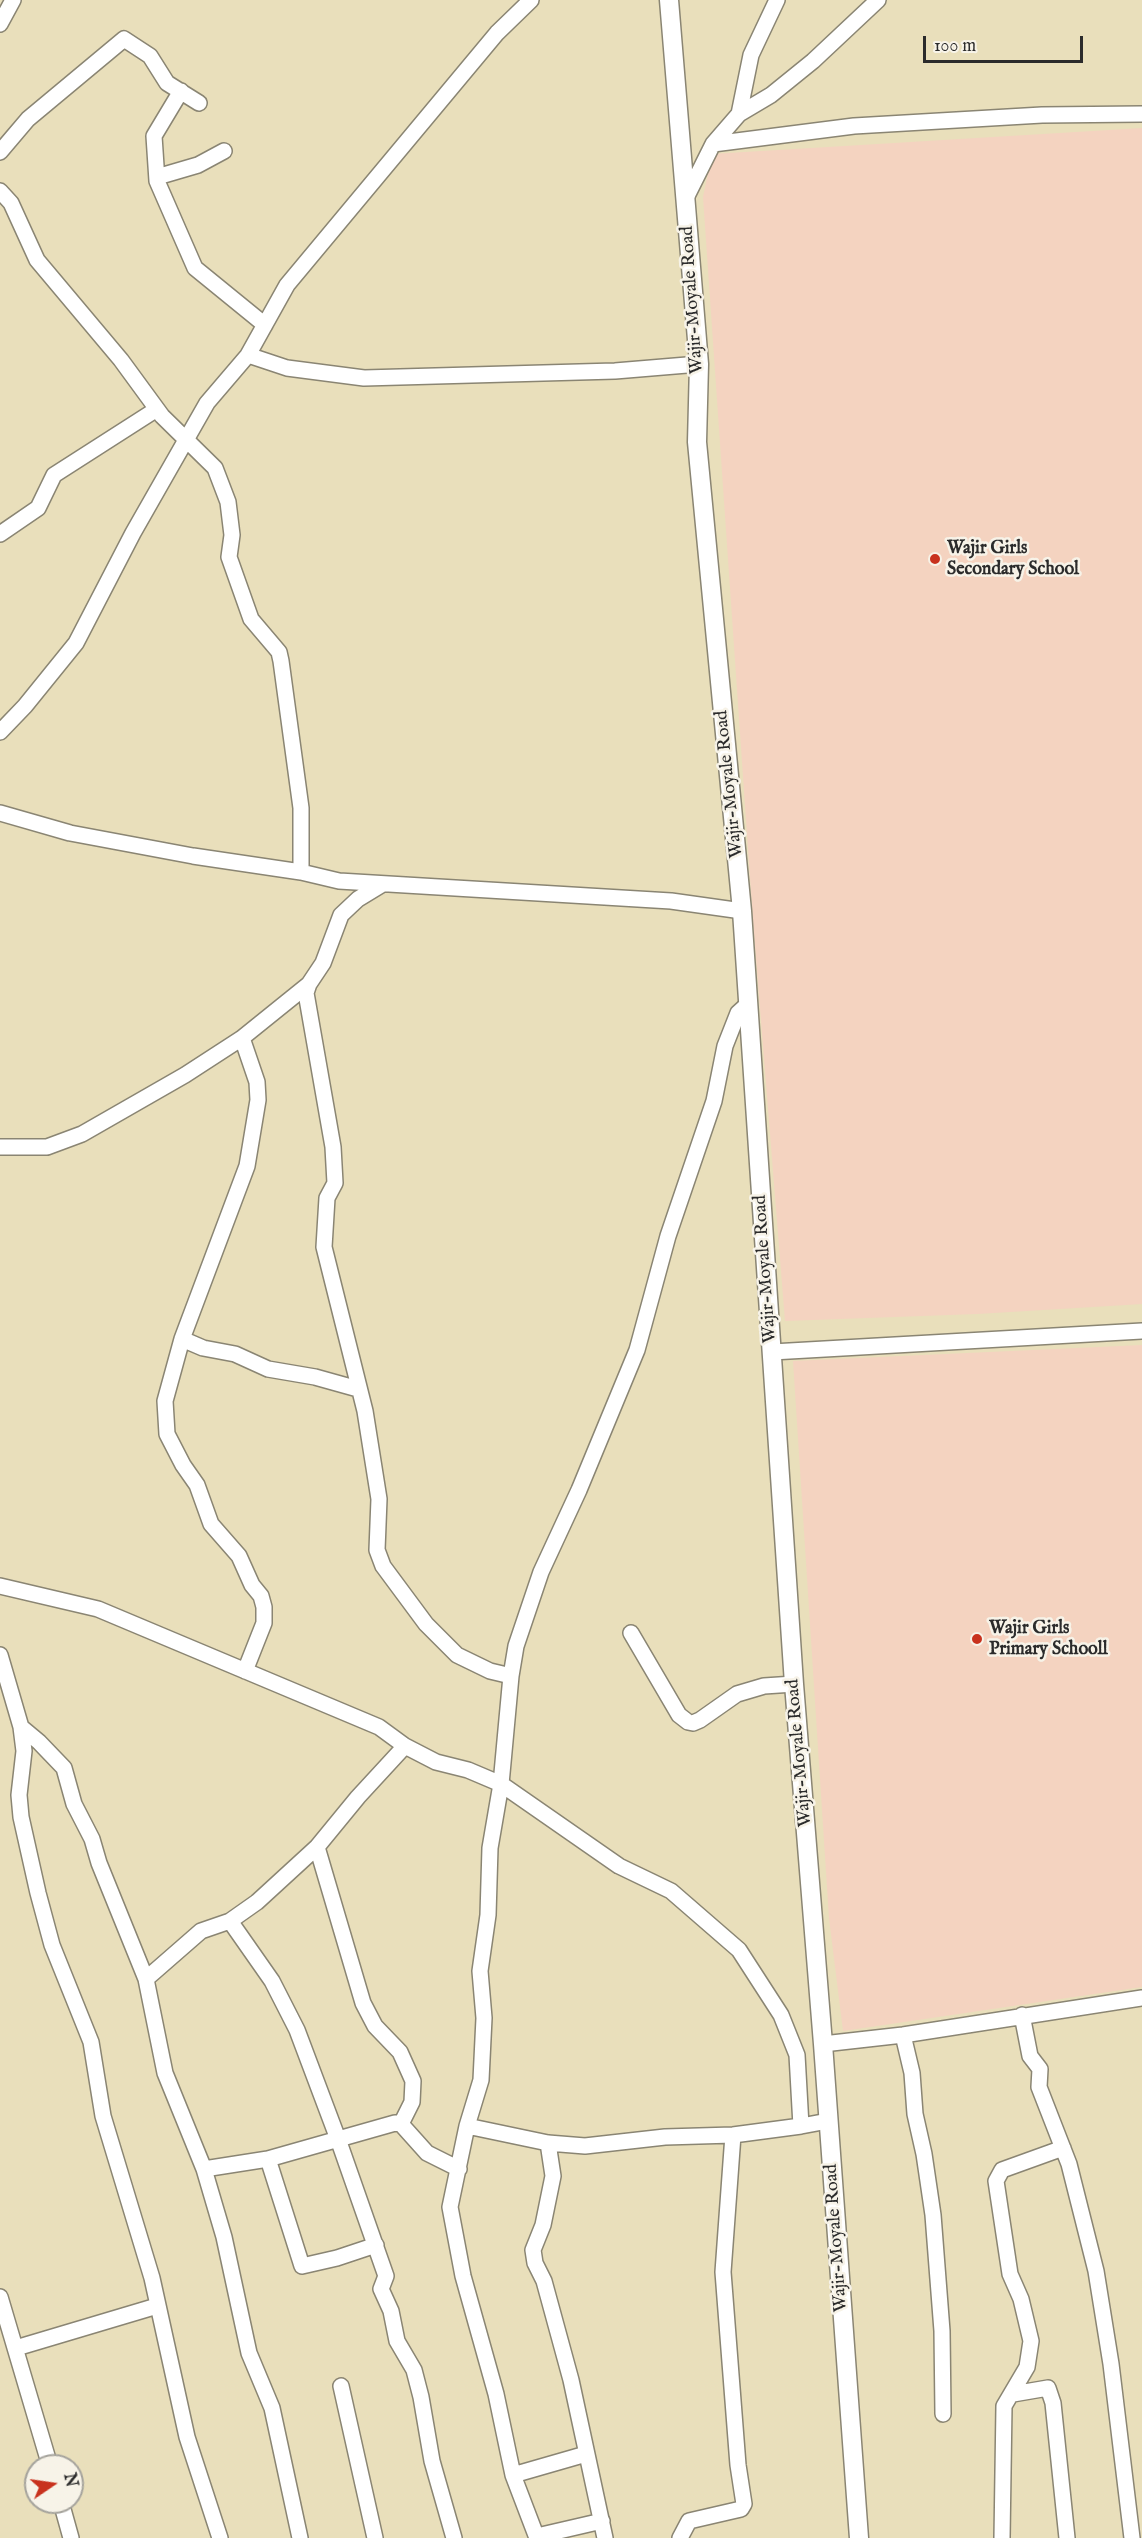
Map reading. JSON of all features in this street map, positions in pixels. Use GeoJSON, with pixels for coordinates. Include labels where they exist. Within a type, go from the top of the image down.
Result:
{"type":"FeatureCollection","features":[{"type":"Feature","properties":{"kind":"main road","name":"Wajir-Moyale Road"},"geometry":{"type":"LineString","coordinates":[[669,0],[699,364],[697,442],[742,911],[794,1684],[859,2538]]}},
{"type":"Feature","properties":{"kind":"street"},"geometry":{"type":"LineString","coordinates":[[0,24],[13,0]]}},
{"type":"Feature","properties":{"kind":"street"},"geometry":{"type":"LineString","coordinates":[[0,732],[25,706],[76,643],[108,579],[186,439],[207,404],[248,355],[288,285],[497,33],[531,0]]}},
{"type":"Feature","properties":{"kind":"street"},"geometry":{"type":"LineString","coordinates":[[739,114],[751,56],[777,0]]}},
{"type":"Feature","properties":{"kind":"street"},"geometry":{"type":"LineString","coordinates":[[686,198],[713,144],[739,114],[771,95],[807,67],[878,0]]}},
{"type":"Feature","properties":{"kind":"street"},"geometry":{"type":"LineString","coordinates":[[0,152],[28,119],[124,39],[150,56],[167,83],[199,103]]}},
{"type":"Feature","properties":{"kind":"street"},"geometry":{"type":"LineString","coordinates":[[181,91],[154,136],[157,177],[195,268],[265,324]]}},
{"type":"Feature","properties":{"kind":"street"},"geometry":{"type":"LineString","coordinates":[[713,144],[854,126],[1041,115],[1142,114]]}},
{"type":"Feature","properties":{"kind":"street"},"geometry":{"type":"LineString","coordinates":[[157,177],[198,165],[224,151]]}},
{"type":"Feature","properties":{"kind":"street"},"geometry":{"type":"LineString","coordinates":[[0,191],[11,203],[37,260],[120,360],[157,409],[215,468],[228,502],[232,535],[229,557],[251,619],[279,652],[302,808],[301,872]]}},
{"type":"Feature","properties":{"kind":"street"},"geometry":{"type":"LineString","coordinates":[[248,355],[287,368],[364,378],[615,371],[699,364]]}},
{"type":"Feature","properties":{"kind":"street"},"geometry":{"type":"LineString","coordinates":[[0,534],[38,508],[54,475],[157,409]]}},
{"type":"Feature","properties":{"kind":"street"},"geometry":{"type":"LineString","coordinates":[[0,813],[70,833],[339,880],[381,885],[671,902],[742,911]]}},
{"type":"Feature","properties":{"kind":"street"},"geometry":{"type":"LineString","coordinates":[[0,1147],[47,1147],[82,1134],[185,1075],[242,1038],[309,984],[323,963],[341,915],[358,899],[381,885]]}},
{"type":"Feature","properties":{"kind":"street"},"geometry":{"type":"LineString","coordinates":[[309,984],[306,1003],[333,1147],[335,1183],[327,1198],[324,1247],[365,1411],[379,1499],[377,1550],[383,1566],[426,1624],[457,1655],[490,1671],[511,1676]]}},
{"type":"Feature","properties":{"kind":"street"},"geometry":{"type":"LineString","coordinates":[[602,2522],[537,2537],[513,2475],[496,2394],[463,2277],[450,2207],[467,2126],[481,2080],[484,2018],[480,1971],[488,1915],[490,1848],[501,1784],[516,1646],[541,1572],[579,1490],[637,1350],[668,1236],[714,1101],[724,1046],[738,1012],[748,1003]]}},
{"type":"Feature","properties":{"kind":"street"},"geometry":{"type":"LineString","coordinates":[[242,1038],[257,1082],[258,1100],[247,1166],[182,1339],[165,1401],[167,1434],[183,1465],[197,1485],[211,1524],[239,1556],[252,1585],[261,1596],[264,1623],[245,1671]]}},
{"type":"Feature","properties":{"kind":"street"},"geometry":{"type":"LineString","coordinates":[[772,1352],[1142,1331]]}},
{"type":"Feature","properties":{"kind":"street"},"geometry":{"type":"LineString","coordinates":[[182,1339],[203,1348],[236,1354],[268,1369],[315,1377],[358,1389]]}},
{"type":"Feature","properties":{"kind":"street"},"geometry":{"type":"LineString","coordinates":[[0,1586],[98,1609],[379,1727],[405,1746],[436,1762],[468,1770],[501,1784],[619,1866],[671,1891],[740,1950],[782,2015],[797,2055],[801,2126]]}},
{"type":"Feature","properties":{"kind":"street"},"geometry":{"type":"LineString","coordinates":[[632,1633],[679,1715],[688,1722],[693,1723],[700,1720],[737,1694],[764,1686],[794,1684]]}},
{"type":"Feature","properties":{"kind":"street"},"geometry":{"type":"LineString","coordinates":[[0,1655],[21,1727],[24,1751],[19,1795],[21,1817],[38,1893],[59,1965],[91,2042],[103,2116],[152,2278],[187,2437],[220,2538]]}},
{"type":"Feature","properties":{"kind":"street"},"geometry":{"type":"LineString","coordinates":[[21,1727],[64,1768],[74,1804],[92,1839],[99,1863],[146,1979],[165,2073],[204,2169],[224,2236],[249,2353],[272,2408],[300,2538]]}},
{"type":"Feature","properties":{"kind":"street"},"geometry":{"type":"LineString","coordinates":[[146,1979],[201,1931],[230,1921],[257,1902],[317,1847],[405,1746]]}},
{"type":"Feature","properties":{"kind":"street"},"geometry":{"type":"LineString","coordinates":[[317,1847],[363,2003],[375,2026],[400,2052],[413,2081],[412,2102],[401,2124]]}},
{"type":"Feature","properties":{"kind":"street"},"geometry":{"type":"LineString","coordinates":[[230,1921],[272,1981],[282,2000],[297,2030],[339,2139],[386,2276],[381,2289],[391,2311],[397,2341],[414,2370],[432,2461],[454,2538]]}},
{"type":"Feature","properties":{"kind":"street"},"geometry":{"type":"LineString","coordinates":[[823,2044],[903,2035],[1022,2014],[1142,1998]]}},
{"type":"Feature","properties":{"kind":"street"},"geometry":{"type":"LineString","coordinates":[[1022,2014],[1030,2056],[1040,2069],[1040,2087],[1069,2164],[1096,2271],[1112,2375],[1132,2538]]}},
{"type":"Feature","properties":{"kind":"street"},"geometry":{"type":"LineString","coordinates":[[903,2035],[912,2073],[915,2114],[924,2154],[933,2215],[942,2331],[943,2414]]}},
{"type":"Feature","properties":{"kind":"street"},"geometry":{"type":"LineString","coordinates":[[467,2126],[548,2144],[585,2146],[665,2138],[733,2135],[828,2121]]}},
{"type":"Feature","properties":{"kind":"street"},"geometry":{"type":"LineString","coordinates":[[204,2169],[268,2159],[395,2123],[401,2124],[427,2153],[459,2169]]}},
{"type":"Feature","properties":{"kind":"street"},"geometry":{"type":"LineString","coordinates":[[680,2538],[689,2521],[741,2509],[744,2505],[738,2465],[723,2272],[733,2135]]}},
{"type":"Feature","properties":{"kind":"street"},"geometry":{"type":"LineString","coordinates":[[548,2144],[553,2176],[543,2225],[533,2250],[535,2263],[544,2281],[568,2369],[605,2538]]}},
{"type":"Feature","properties":{"kind":"street"},"geometry":{"type":"LineString","coordinates":[[1002,2538],[1004,2406],[1027,2367],[1030,2341],[1022,2299],[1010,2274],[996,2181],[1002,2170],[1063,2148]]}},
{"type":"Feature","properties":{"kind":"street"},"geometry":{"type":"LineString","coordinates":[[268,2159],[302,2266],[337,2258],[376,2245]]}},
{"type":"Feature","properties":{"kind":"street"},"geometry":{"type":"LineString","coordinates":[[0,2297],[47,2454]]}},
{"type":"Feature","properties":{"kind":"street"},"geometry":{"type":"LineString","coordinates":[[16,2348],[157,2306]]}},
{"type":"Feature","properties":{"kind":"street"},"geometry":{"type":"LineString","coordinates":[[341,2386],[375,2538]]}},
{"type":"Feature","properties":{"kind":"street"},"geometry":{"type":"LineString","coordinates":[[1013,2394],[1048,2388],[1053,2403],[1067,2538]]}},
{"type":"Feature","properties":{"kind":"street"},"geometry":{"type":"LineString","coordinates":[[513,2475],[586,2454]]}},
{"type":"Feature","properties":{"kind":"street"},"geometry":{"type":"LineString","coordinates":[[64,2514],[71,2538]]}},
{"type":"Feature","properties":{"kind":"shaded area","name":"Wajir Girls Secondary School"},"geometry":{"type":"Polygon","coordinates":[[[1142,128],[1142,1304],[977,1314],[785,1321],[753,921],[703,197],[712,154],[1142,128]]]}},
{"type":"Feature","properties":{"kind":"shaded area","name":"Wajir Girls Primary Schooll"},"geometry":{"type":"Polygon","coordinates":[[[1142,1345],[1142,1987],[843,2031],[829,1918],[793,1361],[1142,1345]]]}},
{"type":"Feature","properties":{"kind":"place","name":"Wajir Girls Secondary School"},"geometry":{"type":"Point","coordinates":[935,559]}},
{"type":"Feature","properties":{"kind":"place","name":"Wajir Girls Primary Schooll"},"geometry":{"type":"Point","coordinates":[977,1639]}}]}
